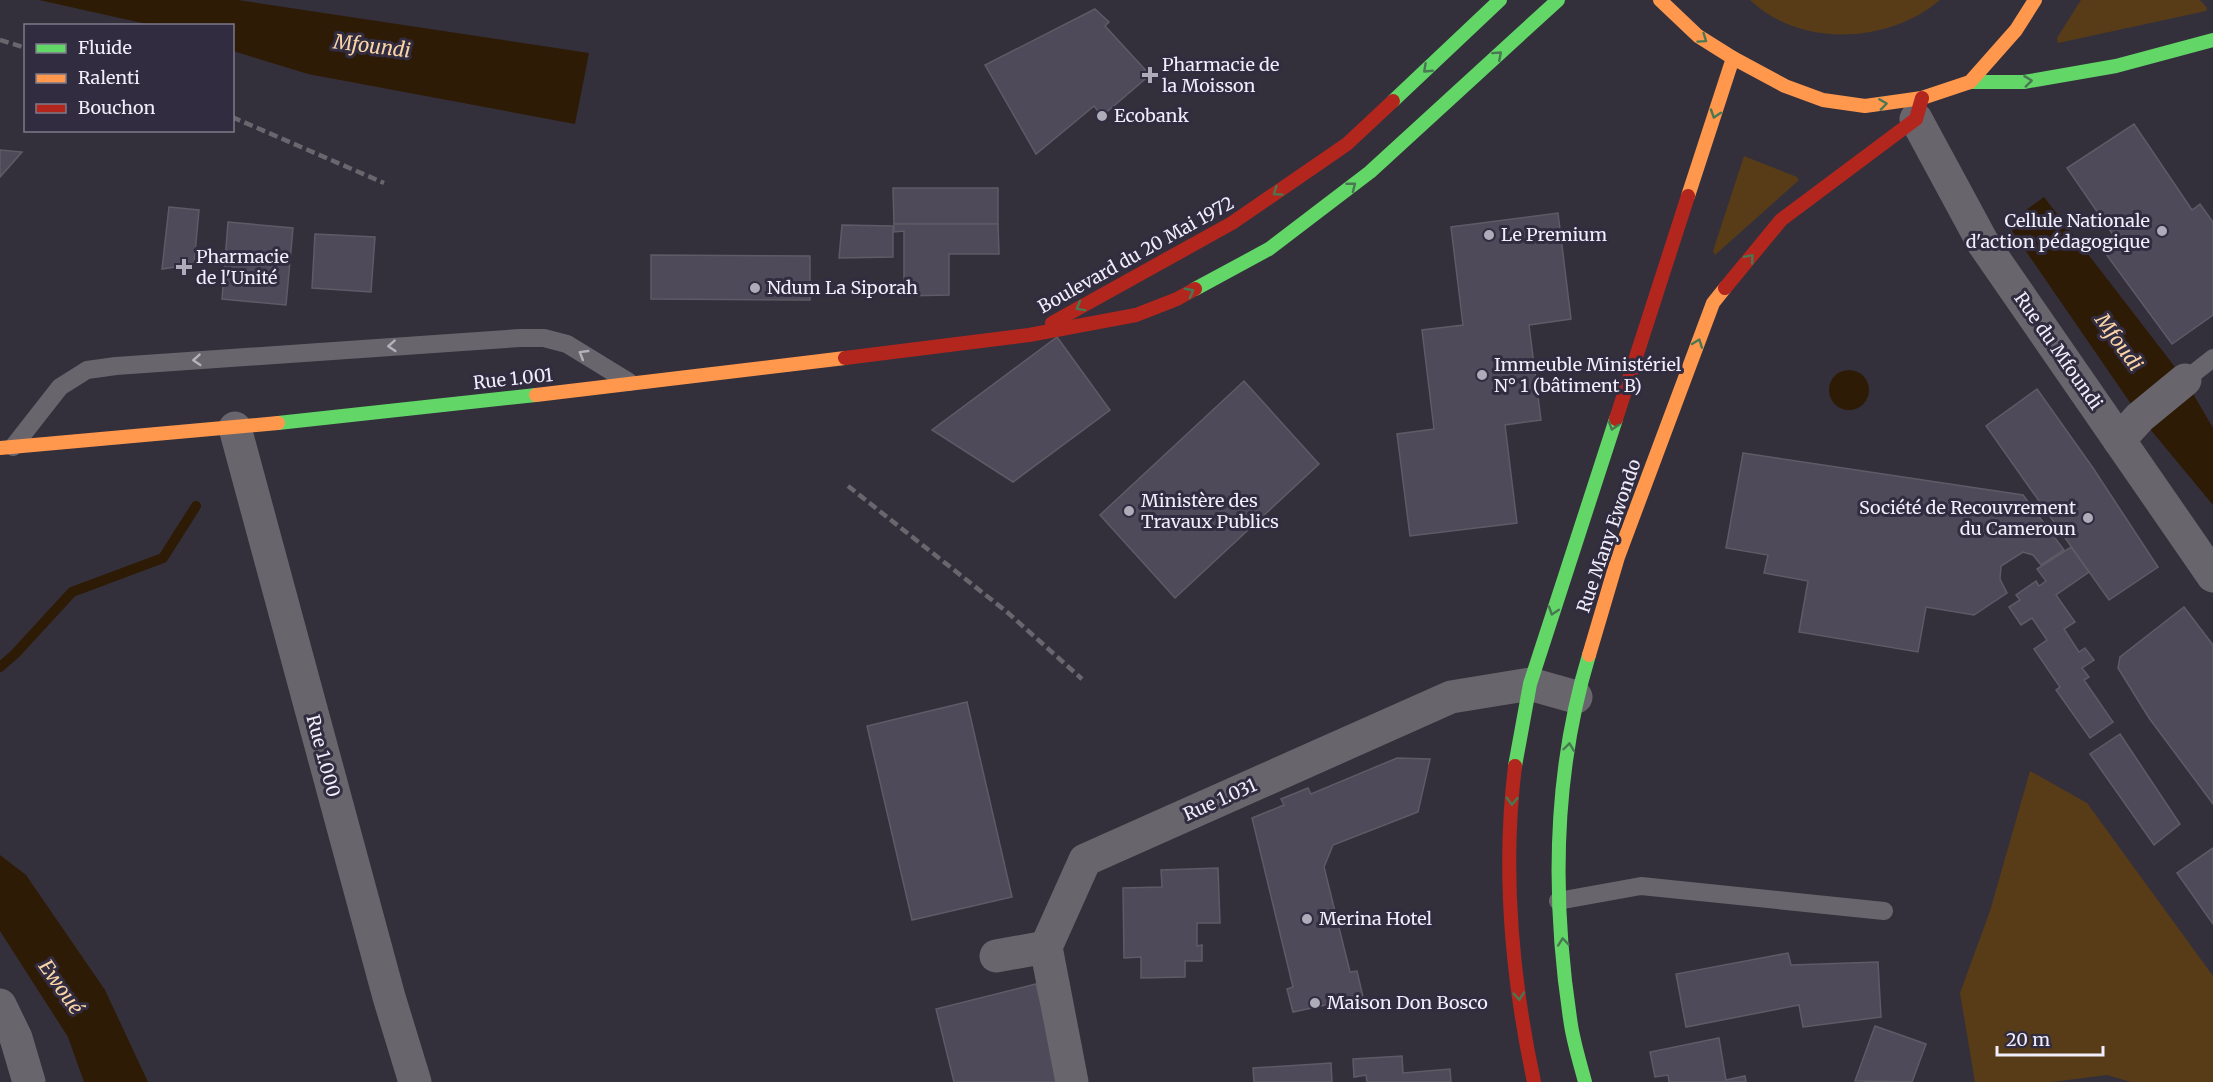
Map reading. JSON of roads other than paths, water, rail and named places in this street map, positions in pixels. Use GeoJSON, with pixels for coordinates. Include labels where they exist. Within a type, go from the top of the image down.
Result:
{"type":"FeatureCollection","features":[{"type":"Feature","properties":{"kind":"main road","name":"Boulevard du 20 Mai 1972"},"geometry":{"type":"LineString","coordinates":[[1029,336],[1232,224],[1347,144],[1500,0]]}},
{"type":"Feature","properties":{"kind":"main road","name":"Boulevard du 20 Mai 1972"},"geometry":{"type":"LineString","coordinates":[[1029,336],[1136,315],[1177,299],[1269,249],[1370,172],[1558,0]]}},
{"type":"Feature","properties":{"kind":"main road"},"geometry":{"type":"LineString","coordinates":[[1660,0],[1698,36],[1785,86],[1823,100],[1865,106],[1919,109],[1970,82],[2016,30],[2035,0]]}},
{"type":"Feature","properties":{"kind":"main road"},"geometry":{"type":"LineString","coordinates":[[1970,82],[2036,80],[2116,66],[2213,40]]}},
{"type":"Feature","properties":{"kind":"main road","name":"Rue Many Ewondo"},"geometry":{"type":"LineString","coordinates":[[1534,1082],[1522,1033],[1510,899],[1513,786],[1530,684],[1733,58]]}},
{"type":"Feature","properties":{"kind":"main road","name":"Rue Many Ewondo"},"geometry":{"type":"LineString","coordinates":[[1585,1082],[1571,1026],[1558,901],[1562,792],[1576,697],[1618,557],[1713,303],[1781,220],[1919,109]]}},
{"type":"Feature","properties":{"kind":"main road","name":"Rue 1.001"},"geometry":{"type":"LineString","coordinates":[[6,448],[235,428],[633,384],[1029,336]]}},
{"type":"Feature","properties":{"kind":"street","name":"Rue du Mfoundi"},"geometry":{"type":"LineString","coordinates":[[1919,109],[1983,243],[2130,428],[2213,576]]}},
{"type":"Feature","properties":{"kind":"street"},"geometry":{"type":"LineString","coordinates":[[2130,428],[2185,380]]}},
{"type":"Feature","properties":{"kind":"street","name":"Rue 1.000"},"geometry":{"type":"LineString","coordinates":[[235,428],[348,850],[415,1082]]}},
{"type":"Feature","properties":{"kind":"street","name":"Rue 1.031"},"geometry":{"type":"LineString","coordinates":[[1046,947],[1085,860],[1451,697],[1530,684],[1576,697]]}},
{"type":"Feature","properties":{"kind":"street"},"geometry":{"type":"LineString","coordinates":[[996,956],[1046,947],[1072,1082]]}},
{"type":"Feature","properties":{"kind":"street"},"geometry":{"type":"LineString","coordinates":[[0,1005],[16,1038],[29,1082]]}},
{"type":"Feature","properties":{"kind":"lane"},"geometry":{"type":"LineString","coordinates":[[6,448],[60,387],[87,370],[116,366],[536,338],[567,344],[633,384]]}},
{"type":"Feature","properties":{"kind":"lane"},"geometry":{"type":"LineString","coordinates":[[2185,380],[2213,357]]}},
{"type":"Feature","properties":{"kind":"lane"},"geometry":{"type":"LineString","coordinates":[[1558,901],[1641,886],[1884,910]]}},
{"type":"Feature","properties":{"kind":"water","name":"Mfoundi"},"geometry":{"type":"Polygon","coordinates":[[[39,0],[238,0],[589,53],[575,124],[308,74],[234,51],[234,24],[147,24],[39,0]]]}},
{"type":"Feature","properties":{"kind":"water","name":"Mfoudi"},"geometry":{"type":"Polygon","coordinates":[[[2044,197],[2185,380],[2213,428],[2213,505],[2140,417],[2012,231],[2025,211],[2044,197]]]}},
{"type":"Feature","properties":{"kind":"water"},"geometry":{"type":"Polygon","coordinates":[[[1849,370],[1863,376],[1869,390],[1863,404],[1849,410],[1835,404],[1829,390],[1835,376],[1849,370]]]}},
{"type":"Feature","properties":{"kind":"water","name":"Ewoué"},"geometry":{"type":"Polygon","coordinates":[[[0,855],[26,875],[105,990],[148,1082],[84,1082],[68,1037],[0,931],[0,855]]]}},
{"type":"Feature","properties":{"kind":"waterway"},"geometry":{"type":"LineString","coordinates":[[0,667],[15,654],[72,592],[163,558],[196,506]]}},
{"type":"Feature","properties":{"kind":"railway"},"geometry":{"type":"LineString","coordinates":[[0,40],[24,47]]}},
{"type":"Feature","properties":{"kind":"railway"},"geometry":{"type":"LineString","coordinates":[[234,118],[384,183]]}},
{"type":"Feature","properties":{"kind":"railway"},"geometry":{"type":"LineString","coordinates":[[848,486],[1007,612],[1082,679]]}},
{"type":"Feature","properties":{"kind":"place","name":"Pharmacie de la Moisson"},"geometry":{"type":"Point","coordinates":[1150,75]}},
{"type":"Feature","properties":{"kind":"place","name":"Ecobank"},"geometry":{"type":"Point","coordinates":[1102,116]}},
{"type":"Feature","properties":{"kind":"place","name":"Cellule Nationale d'action pédagogique"},"geometry":{"type":"Point","coordinates":[2162,231]}},
{"type":"Feature","properties":{"kind":"place","name":"Le Premium"},"geometry":{"type":"Point","coordinates":[1489,235]}},
{"type":"Feature","properties":{"kind":"place","name":"Pharmacie de l'Unité"},"geometry":{"type":"Point","coordinates":[184,267]}},
{"type":"Feature","properties":{"kind":"place","name":"Ndum La Siporah"},"geometry":{"type":"Point","coordinates":[755,288]}},
{"type":"Feature","properties":{"kind":"place","name":"Immeuble Ministériel N° 1 (bâtiment B)"},"geometry":{"type":"Point","coordinates":[1482,375]}},
{"type":"Feature","properties":{"kind":"place","name":"Ministère des Travaux Publics"},"geometry":{"type":"Point","coordinates":[1129,511]}},
{"type":"Feature","properties":{"kind":"place","name":"Société de Recouvrement du Cameroun"},"geometry":{"type":"Point","coordinates":[2088,518]}},
{"type":"Feature","properties":{"kind":"place","name":"Merina Hotel"},"geometry":{"type":"Point","coordinates":[1307,919]}},
{"type":"Feature","properties":{"kind":"place","name":"Maison Don Bosco"},"geometry":{"type":"Point","coordinates":[1315,1003]}}]}
